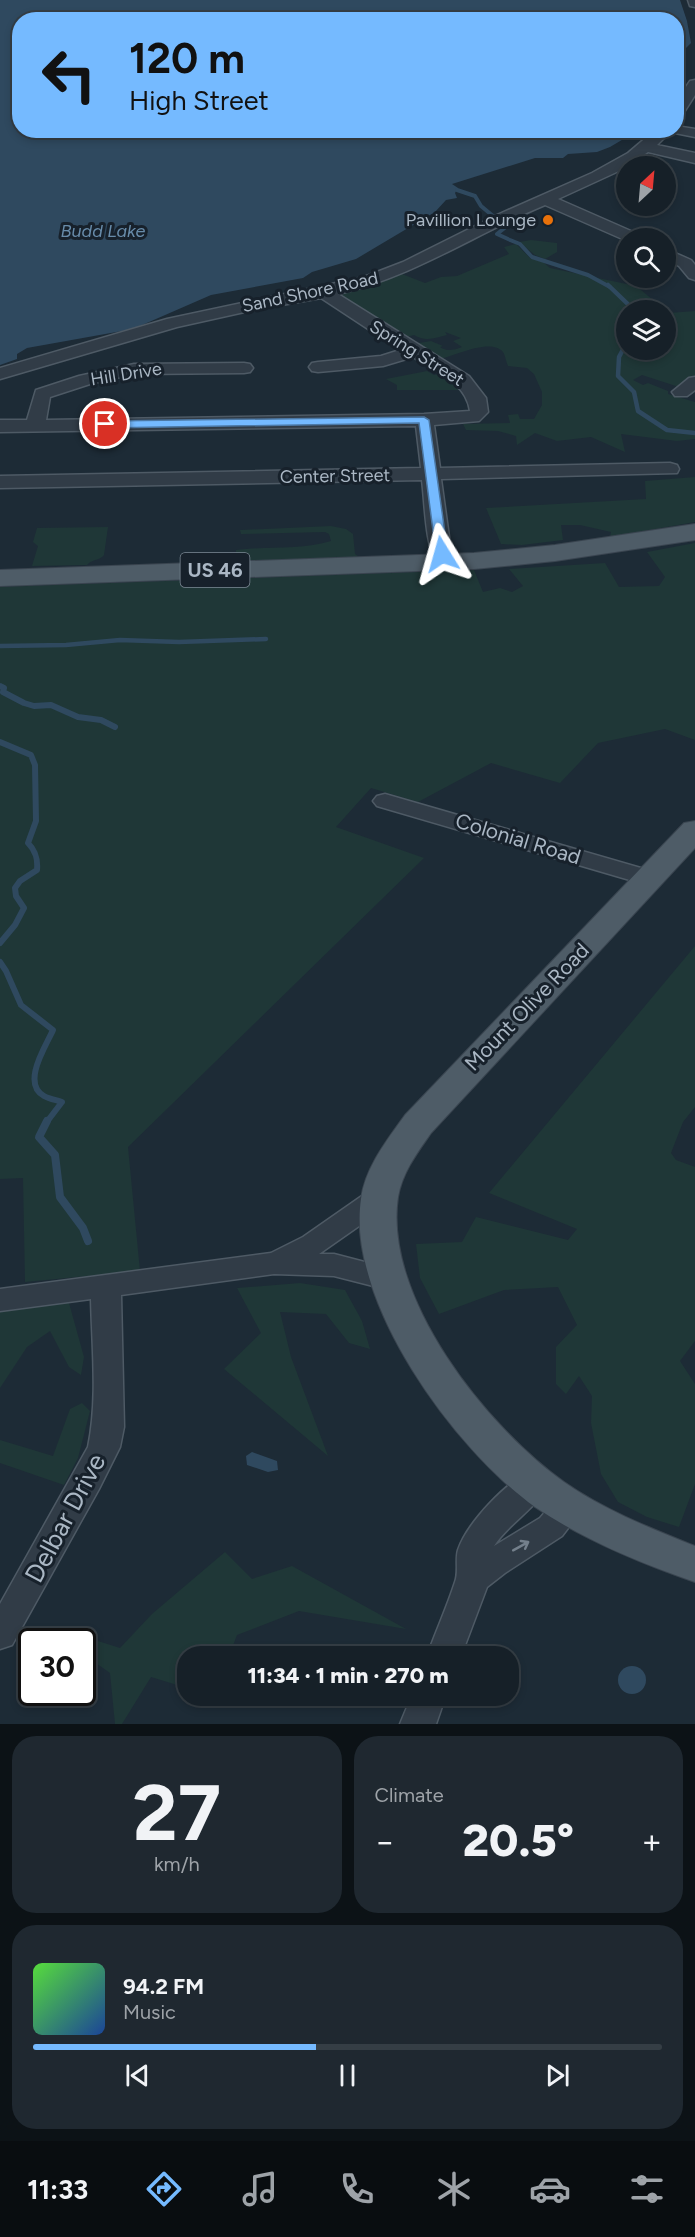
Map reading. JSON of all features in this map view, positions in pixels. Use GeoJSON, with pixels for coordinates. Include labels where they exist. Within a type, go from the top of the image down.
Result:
{"type":"FeatureCollection","features":[{"type":"Feature","properties":{"kind":"main road","name":"US 46"},"geometry":{"type":"LineString","coordinates":[[0,578],[445,562],[555,553],[694,532]]}},
{"type":"Feature","properties":{"kind":"main road","name":"Mount Olive Road"},"geometry":{"type":"LineString","coordinates":[[695,830],[426,1114],[395,1157],[379,1198],[377,1226],[384,1262],[417,1342],[446,1390],[490,1443],[534,1482],[569,1506],[647,1545],[695,1564]]}},
{"type":"Feature","properties":{"kind":"street"},"geometry":{"type":"LineString","coordinates":[[684,101],[695,84]]}},
{"type":"Feature","properties":{"kind":"street","name":"Sand Shore Road"},"geometry":{"type":"LineString","coordinates":[[0,374],[178,322],[254,304],[323,292],[365,282],[406,268],[453,246],[501,219],[604,171],[646,147],[655,138]]}},
{"type":"Feature","properties":{"kind":"street"},"geometry":{"type":"LineString","coordinates":[[646,147],[695,158]]}},
{"type":"Feature","properties":{"kind":"street"},"geometry":{"type":"LineString","coordinates":[[545,199],[616,230]]}},
{"type":"Feature","properties":{"kind":"street"},"geometry":{"type":"LineString","coordinates":[[680,256],[695,275]]}},
{"type":"Feature","properties":{"kind":"street","name":"Spring Street"},"geometry":{"type":"LineString","coordinates":[[323,292],[463,380],[474,392],[479,403],[478,413],[471,417],[424,420]]}},
{"type":"Feature","properties":{"kind":"street"},"geometry":{"type":"LineString","coordinates":[[318,367],[383,361],[415,351]]}},
{"type":"Feature","properties":{"kind":"street","name":"Hill Drive"},"geometry":{"type":"LineString","coordinates":[[35,426],[42,394],[85,380],[143,368],[244,368]]}},
{"type":"Feature","properties":{"kind":"street"},"geometry":{"type":"LineString","coordinates":[[0,426],[424,420],[440,544],[445,562]]}},
{"type":"Feature","properties":{"kind":"street","name":"Center Street"},"geometry":{"type":"LineString","coordinates":[[0,482],[670,469]]}},
{"type":"Feature","properties":{"kind":"street","name":"Colonial Road"},"geometry":{"type":"LineString","coordinates":[[385,801],[649,878]]}},
{"type":"Feature","properties":{"kind":"street"},"geometry":{"type":"LineString","coordinates":[[274,1263],[314,1244],[379,1198]]}},
{"type":"Feature","properties":{"kind":"street"},"geometry":{"type":"LineString","coordinates":[[0,1300],[274,1263],[334,1265],[362,1270],[384,1262]]}},
{"type":"Feature","properties":{"kind":"street","name":"Delbar Drive"},"geometry":{"type":"LineString","coordinates":[[0,1635],[75,1504],[104,1447],[108,1427],[106,1287]]}},
{"type":"Feature","properties":{"kind":"street"},"geometry":{"type":"LineString","coordinates":[[448,1646],[473,1579],[474,1551],[490,1525],[534,1482]]}},
{"type":"Feature","properties":{"kind":"street"},"geometry":{"type":"LineString","coordinates":[[473,1579],[501,1558],[551,1527],[569,1506]]}},
{"type":"Feature","properties":{"kind":"street"},"geometry":{"type":"LineString","coordinates":[[418,1724],[425,1706]]}},
{"type":"Feature","properties":{"kind":"green space"},"geometry":{"type":"Polygon","coordinates":[[[531,240],[557,243],[557,252],[545,259],[535,255],[519,242],[531,240]]]}},
{"type":"Feature","properties":{"kind":"green space"},"geometry":{"type":"Polygon","coordinates":[[[516,244],[530,258],[543,262],[550,268],[616,282],[616,288],[638,288],[653,300],[616,300],[616,360],[676,360],[676,312],[695,311],[695,380],[682,388],[642,375],[633,380],[643,385],[648,383],[668,391],[668,394],[695,402],[695,439],[677,441],[621,434],[625,452],[591,437],[557,441],[535,433],[517,445],[516,436],[498,431],[466,430],[463,424],[510,423],[508,415],[518,414],[520,419],[534,419],[542,405],[542,392],[534,374],[527,368],[508,366],[503,352],[498,348],[482,347],[441,359],[413,344],[431,341],[443,346],[440,347],[445,350],[451,350],[462,347],[453,341],[461,338],[445,332],[447,335],[430,339],[414,335],[402,338],[341,297],[345,292],[402,274],[425,283],[441,277],[457,276],[509,254],[504,247],[516,244]]]}},
{"type":"Feature","properties":{"kind":"green space"},"geometry":{"type":"Polygon","coordinates":[[[427,371],[434,375],[445,373],[464,390],[397,390],[397,385],[386,379],[427,371]]]}},
{"type":"Feature","properties":{"kind":"green space"},"geometry":{"type":"Polygon","coordinates":[[[695,477],[695,522],[610,537],[611,532],[580,525],[561,525],[563,540],[522,545],[501,544],[486,508],[646,499],[645,481],[695,477]]]}},
{"type":"Feature","properties":{"kind":"green space"},"geometry":{"type":"Polygon","coordinates":[[[331,526],[346,529],[353,534],[355,554],[358,556],[230,562],[223,558],[224,554],[236,554],[236,550],[309,546],[331,541],[329,534],[325,532],[241,534],[240,530],[331,526]]]}},
{"type":"Feature","properties":{"kind":"green space"},"geometry":{"type":"Polygon","coordinates":[[[108,527],[104,555],[87,565],[32,566],[38,546],[33,542],[37,528],[108,527]]]}},
{"type":"Feature","properties":{"kind":"green space"},"geometry":{"type":"Polygon","coordinates":[[[695,543],[695,740],[665,729],[598,743],[560,783],[491,763],[418,802],[371,788],[336,827],[424,858],[128,1147],[140,1271],[25,1282],[23,1178],[0,1179],[0,587],[474,570],[483,592],[500,588],[512,592],[523,586],[509,569],[605,563],[619,587],[659,586],[665,577],[647,552],[695,543]]]}},
{"type":"Feature","properties":{"kind":"green space"},"geometry":{"type":"Polygon","coordinates":[[[695,946],[695,1107],[683,1122],[671,1153],[676,1160],[695,1167],[695,1341],[680,1361],[695,1384],[695,1484],[679,1527],[647,1517],[618,1502],[601,1474],[591,1423],[592,1396],[579,1376],[566,1394],[556,1384],[556,1347],[577,1325],[558,1287],[504,1290],[439,1314],[420,1278],[416,1244],[462,1242],[476,1217],[568,1240],[577,1229],[489,1193],[695,946]]]}},
{"type":"Feature","properties":{"kind":"green space"},"geometry":{"type":"Polygon","coordinates":[[[300,1283],[345,1290],[362,1321],[370,1349],[349,1343],[326,1314],[280,1312],[291,1357],[328,1456],[224,1369],[261,1333],[237,1288],[300,1283]]]}},
{"type":"Feature","properties":{"kind":"green space"},"geometry":{"type":"Polygon","coordinates":[[[69,1303],[84,1357],[81,1375],[69,1367],[50,1331],[27,1347],[0,1388],[0,1312],[69,1303]]]}},
{"type":"Feature","properties":{"kind":"green space"},"geometry":{"type":"Polygon","coordinates":[[[82,1403],[90,1411],[78,1458],[64,1485],[0,1463],[0,1440],[53,1456],[70,1409],[82,1403]]]}},
{"type":"Feature","properties":{"kind":"green space"},"geometry":{"type":"Polygon","coordinates":[[[225,1552],[252,1579],[292,1566],[406,1629],[299,1611],[237,1635],[233,1646],[177,1646],[177,1685],[151,1677],[122,1724],[115,1724],[110,1673],[96,1663],[96,1640],[120,1648],[152,1614],[225,1552]]]}},
{"type":"Feature","properties":{"kind":"water","name":"Budd Lake"},"geometry":{"type":"Polygon","coordinates":[[[0,0],[680,0],[684,12],[12,12],[12,138],[625,138],[597,152],[568,154],[563,158],[535,158],[452,184],[458,188],[455,193],[457,198],[446,200],[435,212],[356,259],[312,272],[303,278],[211,295],[133,329],[27,348],[17,354],[17,359],[0,365],[0,0]]]}},
{"type":"Feature","properties":{"kind":"water","name":"Budd Lake"},"geometry":{"type":"Polygon","coordinates":[[[684,12],[687,21],[691,43],[684,50],[684,12]]]}},
{"type":"Feature","properties":{"kind":"water"},"geometry":{"type":"Polygon","coordinates":[[[252,1452],[277,1461],[278,1470],[268,1472],[247,1465],[246,1456],[252,1452]]]}},
{"type":"Feature","properties":{"kind":"water"},"geometry":{"type":"Polygon","coordinates":[[[632,1666],[642,1670],[646,1680],[642,1690],[632,1694],[622,1690],[618,1680],[622,1670],[632,1666]]]}},
{"type":"Feature","properties":{"kind":"waterway"},"geometry":{"type":"LineString","coordinates":[[457,190],[475,196],[481,206],[493,216]]}},
{"type":"Feature","properties":{"kind":"waterway"},"geometry":{"type":"LineString","coordinates":[[505,223],[507,226],[497,234],[508,239]]}},
{"type":"Feature","properties":{"kind":"waterway"},"geometry":{"type":"LineString","coordinates":[[510,240],[520,244],[532,257],[588,275],[610,287]]}},
{"type":"Feature","properties":{"kind":"waterway"},"geometry":{"type":"LineString","coordinates":[[608,285],[624,300]]}},
{"type":"Feature","properties":{"kind":"waterway"},"geometry":{"type":"LineString","coordinates":[[619,360],[618,376],[634,392],[638,411],[667,430],[695,433]]}},
{"type":"Feature","properties":{"kind":"waterway"},"geometry":{"type":"LineString","coordinates":[[0,646],[66,645],[120,640],[179,642],[266,639]]}},
{"type":"Feature","properties":{"kind":"waterway"},"geometry":{"type":"LineString","coordinates":[[0,686],[4,688],[3,692],[24,703],[34,706],[51,705],[78,717],[101,720],[115,727]]}},
{"type":"Feature","properties":{"kind":"waterway"},"geometry":{"type":"LineString","coordinates":[[0,742],[31,755],[35,765],[36,821],[28,843],[37,859],[37,870],[20,881],[15,888],[16,896],[24,908],[15,925],[0,943]]}},
{"type":"Feature","properties":{"kind":"waterway"},"geometry":{"type":"LineString","coordinates":[[0,962],[21,1005],[53,1030],[41,1054],[35,1074],[37,1090],[46,1097],[62,1102],[46,1123]]}},
{"type":"Feature","properties":{"kind":"waterway"},"geometry":{"type":"LineString","coordinates":[[46,1123],[39,1137],[55,1155],[60,1197],[83,1228],[88,1241]]}},
{"type":"Feature","properties":{"kind":"place","name":"Pavillion Lounge"},"geometry":{"type":"Point","coordinates":[548,220]}},
{"type":"Feature","properties":{"kind":"route"},"geometry":{"type":"LineString","coordinates":[[105,424],[424,420],[442,554]]}}]}
